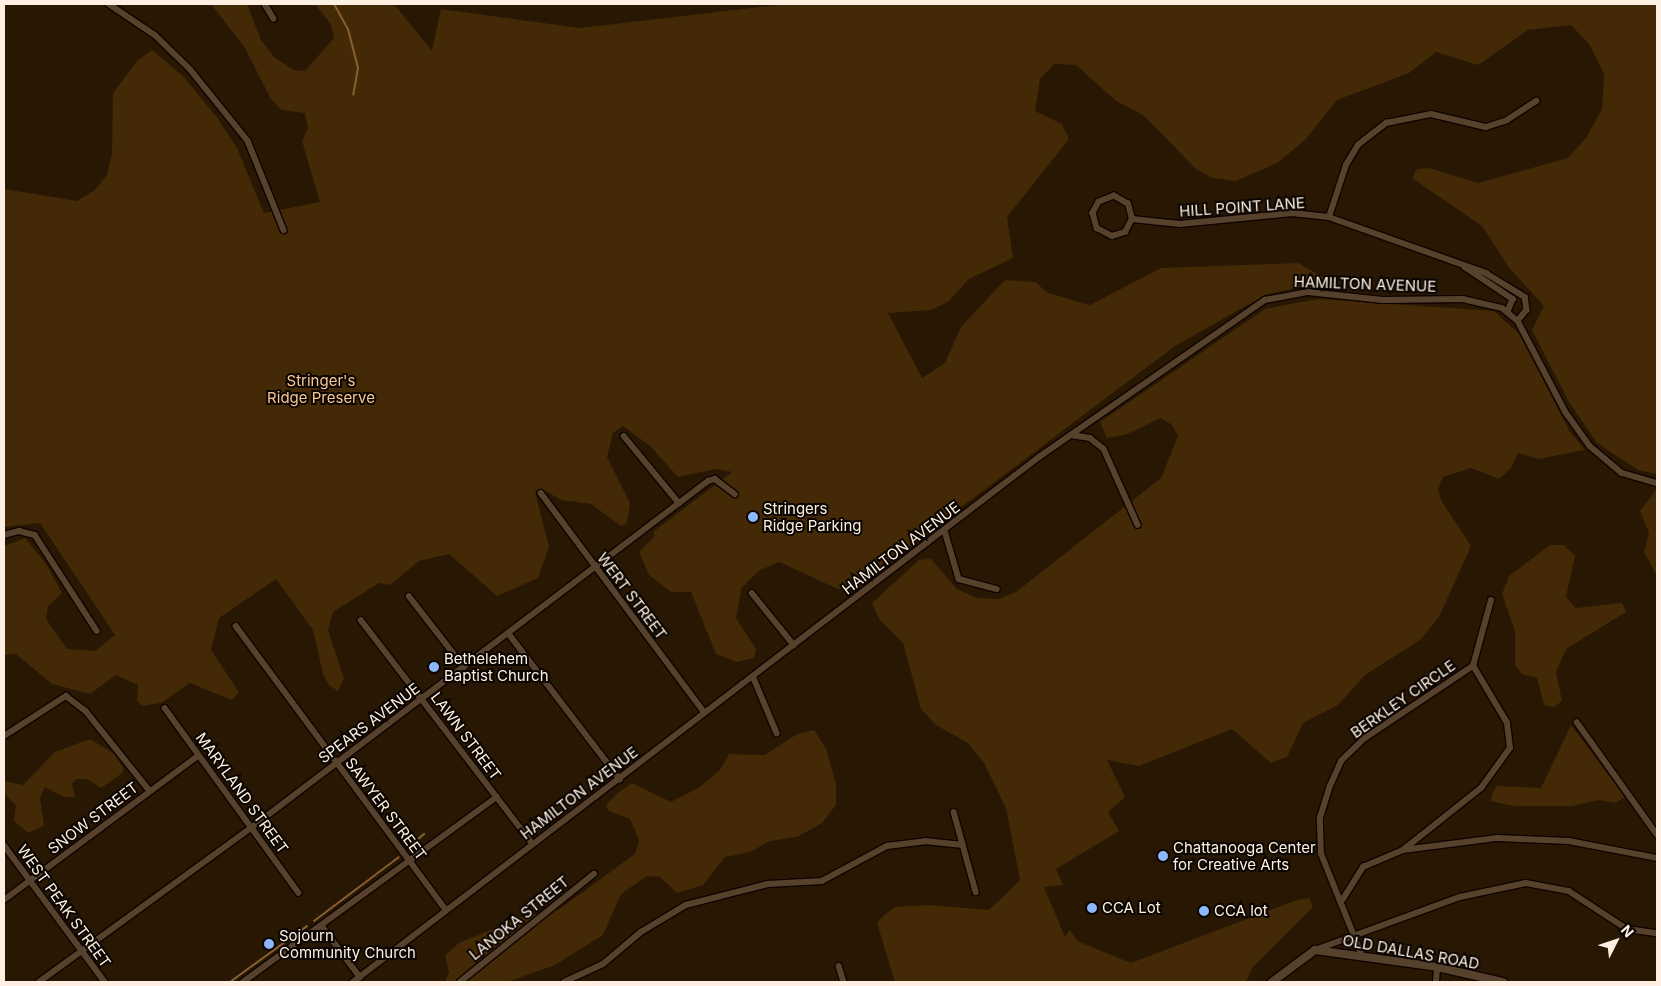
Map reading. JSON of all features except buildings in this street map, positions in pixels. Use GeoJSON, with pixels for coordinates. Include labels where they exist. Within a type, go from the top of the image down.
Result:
{"type":"FeatureCollection","features":[{"type":"Feature","properties":{"kind":"street"},"geometry":{"type":"LineString","coordinates":[[109,4],[155,35],[207,89],[248,142],[284,230]]}},
{"type":"Feature","properties":{"kind":"street"},"geometry":{"type":"LineString","coordinates":[[266,4],[274,19]]}},
{"type":"Feature","properties":{"kind":"street"},"geometry":{"type":"LineString","coordinates":[[1330,217],[1346,165],[1360,143],[1386,123],[1431,114],[1486,127],[1507,120],[1536,101]]}},
{"type":"Feature","properties":{"kind":"street"},"geometry":{"type":"LineString","coordinates":[[1112,196],[1128,204],[1132,218],[1126,230],[1112,236],[1098,230],[1093,216],[1099,202],[1112,196]]}},
{"type":"Feature","properties":{"kind":"street","name":"HILL POINT LANE"},"geometry":{"type":"LineString","coordinates":[[1132,218],[1180,224],[1292,214],[1330,217],[1465,267],[1480,270],[1513,299],[1508,312]]}},
{"type":"Feature","properties":{"kind":"street","name":"HILL POINT LANE"},"geometry":{"type":"LineString","coordinates":[[1465,267],[1475,277],[1527,300],[1525,313],[1518,321]]}},
{"type":"Feature","properties":{"kind":"street"},"geometry":{"type":"LineString","coordinates":[[1475,277],[1480,270]]}},
{"type":"Feature","properties":{"kind":"street","name":"HAMILTON AVENUE"},"geometry":{"type":"LineString","coordinates":[[353,982],[1071,435],[1171,361],[1274,297],[1308,292],[1383,300],[1463,299],[1508,312],[1518,321]]}},
{"type":"Feature","properties":{"kind":"street"},"geometry":{"type":"LineString","coordinates":[[1518,321],[1572,423],[1590,446],[1622,473],[1657,483]]}},
{"type":"Feature","properties":{"kind":"street"},"geometry":{"type":"LineString","coordinates":[[1071,435],[1090,438],[1104,449],[1138,525]]}},
{"type":"Feature","properties":{"kind":"street"},"geometry":{"type":"LineString","coordinates":[[624,436],[679,503]]}},
{"type":"Feature","properties":{"kind":"street","name":"SPEARS AVENUE"},"geometry":{"type":"LineString","coordinates":[[40,982],[251,828],[509,634],[679,503],[715,479],[735,494]]}},
{"type":"Feature","properties":{"kind":"street","name":"WERT STREET"},"geometry":{"type":"LineString","coordinates":[[541,493],[594,567],[705,712]]}},
{"type":"Feature","properties":{"kind":"street"},"geometry":{"type":"LineString","coordinates":[[945,530],[959,578],[997,589]]}},
{"type":"Feature","properties":{"kind":"street"},"geometry":{"type":"LineString","coordinates":[[4,535],[28,531],[39,540],[97,631]]}},
{"type":"Feature","properties":{"kind":"street"},"geometry":{"type":"LineString","coordinates":[[752,593],[794,645]]}},
{"type":"Feature","properties":{"kind":"street"},"geometry":{"type":"LineString","coordinates":[[409,596],[464,667]]}},
{"type":"Feature","properties":{"kind":"street","name":"BERKLEY CIRCLE"},"geometry":{"type":"LineString","coordinates":[[1362,956],[1357,934],[1343,899],[1321,854],[1320,818],[1341,762],[1365,738],[1473,666],[1491,600]]}},
{"type":"Feature","properties":{"kind":"street","name":"LAWN STREET"},"geometry":{"type":"LineString","coordinates":[[361,620],[533,844]]}},
{"type":"Feature","properties":{"kind":"street","name":"SAWYER STREET"},"geometry":{"type":"LineString","coordinates":[[236,626],[335,763],[446,910]]}},
{"type":"Feature","properties":{"kind":"street"},"geometry":{"type":"LineString","coordinates":[[509,634],[620,779]]}},
{"type":"Feature","properties":{"kind":"street"},"geometry":{"type":"LineString","coordinates":[[1343,899],[1363,867],[1403,850],[1481,788],[1510,748],[1507,723],[1473,666]]}},
{"type":"Feature","properties":{"kind":"street"},"geometry":{"type":"LineString","coordinates":[[753,676],[777,733]]}},
{"type":"Feature","properties":{"kind":"street"},"geometry":{"type":"LineString","coordinates":[[4,736],[66,696],[86,710],[150,791]]}},
{"type":"Feature","properties":{"kind":"street","name":"MARYLAND STREET"},"geometry":{"type":"LineString","coordinates":[[165,708],[198,756],[300,893]]}},
{"type":"Feature","properties":{"kind":"street"},"geometry":{"type":"LineString","coordinates":[[1577,722],[1657,834]]}},
{"type":"Feature","properties":{"kind":"street","name":"SNOW STREET"},"geometry":{"type":"LineString","coordinates":[[4,900],[198,756]]}},
{"type":"Feature","properties":{"kind":"street"},"geometry":{"type":"LineString","coordinates":[[243,982],[497,797]]}},
{"type":"Feature","properties":{"kind":"street"},"geometry":{"type":"LineString","coordinates":[[954,812],[976,892]]}},
{"type":"Feature","properties":{"kind":"street"},"geometry":{"type":"LineString","coordinates":[[1403,850],[1498,838],[1569,841],[1657,858]]}},
{"type":"Feature","properties":{"kind":"street"},"geometry":{"type":"LineString","coordinates":[[564,982],[603,964],[656,922],[686,905],[768,884],[822,881],[887,846],[925,841],[963,845]]}},
{"type":"Feature","properties":{"kind":"street","name":"WEST PEAK STREET"},"geometry":{"type":"LineString","coordinates":[[4,845],[105,982]]}},
{"type":"Feature","properties":{"kind":"street","name":"LANOKA STREET"},"geometry":{"type":"LineString","coordinates":[[460,982],[594,874]]}},
{"type":"Feature","properties":{"kind":"street"},"geometry":{"type":"LineString","coordinates":[[1272,982],[1315,950],[1493,886],[1526,883],[1569,891],[1627,929],[1657,933]]}},
{"type":"Feature","properties":{"kind":"street"},"geometry":{"type":"LineString","coordinates":[[322,926],[360,977]]}},
{"type":"Feature","properties":{"kind":"street","name":"OLD DALLAS ROAD"},"geometry":{"type":"LineString","coordinates":[[1315,950],[1437,967],[1502,982]]}},
{"type":"Feature","properties":{"kind":"street"},"geometry":{"type":"LineString","coordinates":[[839,966],[844,982]]}},
{"type":"Feature","properties":{"kind":"street"},"geometry":{"type":"LineString","coordinates":[[1436,982],[1437,967]]}},
{"type":"Feature","properties":{"kind":"green space","name":"Stringer's Ridge Preserve"},"geometry":{"type":"Polygon","coordinates":[[[211,4],[247,4],[261,40],[275,58],[294,70],[305,71],[334,38],[330,23],[315,4],[394,4],[432,51],[441,9],[580,28],[785,4],[1657,4],[1657,474],[1638,470],[1597,443],[1569,402],[1532,330],[1544,306],[1510,269],[1482,226],[1412,178],[1417,169],[1429,168],[1478,183],[1568,158],[1586,138],[1602,109],[1604,74],[1589,44],[1571,25],[1528,30],[1478,65],[1436,52],[1409,73],[1337,100],[1305,140],[1277,163],[1236,181],[1212,178],[1196,169],[1143,115],[1116,101],[1076,65],[1054,64],[1040,79],[1035,111],[1062,124],[1069,139],[1007,217],[1013,258],[969,279],[948,302],[931,310],[888,313],[922,378],[945,363],[961,327],[1005,280],[1035,282],[1048,293],[1090,305],[1161,268],[1298,263],[1344,289],[1302,287],[1267,294],[1175,346],[862,582],[838,589],[779,562],[760,570],[742,587],[736,618],[756,649],[754,658],[736,662],[716,654],[691,592],[671,592],[649,575],[639,552],[655,536],[653,532],[732,472],[717,469],[678,477],[650,446],[623,426],[613,433],[607,457],[630,503],[627,524],[621,526],[591,504],[561,500],[542,489],[535,492],[549,547],[538,578],[497,596],[449,554],[419,561],[390,585],[379,583],[333,612],[328,630],[344,678],[338,691],[329,685],[323,674],[313,630],[276,579],[219,618],[211,650],[239,692],[232,700],[190,683],[161,703],[142,706],[137,700],[138,685],[116,675],[90,694],[52,684],[16,654],[4,655],[4,546],[25,538],[47,565],[62,593],[48,606],[46,619],[67,649],[95,651],[115,635],[40,523],[4,527],[4,189],[77,201],[95,190],[107,175],[112,154],[113,93],[138,60],[152,50],[183,76],[216,116],[237,148],[264,213],[320,202],[302,141],[308,128],[305,113],[281,110],[271,99],[245,48],[211,4]]]}},
{"type":"Feature","properties":{"kind":"green space"},"geometry":{"type":"Polygon","coordinates":[[[1318,299],[1494,311],[1519,334],[1570,432],[1585,450],[1538,459],[1518,453],[1511,468],[1499,479],[1471,468],[1443,477],[1438,489],[1441,500],[1471,546],[1439,617],[1420,640],[1365,675],[1338,705],[1303,723],[1287,757],[1271,763],[1232,729],[1139,766],[1107,760],[1125,797],[1108,812],[1119,831],[1056,869],[1063,885],[1044,887],[1065,937],[1070,930],[1077,941],[1131,963],[1297,900],[1309,898],[1313,907],[1252,968],[1246,982],[895,982],[877,923],[884,915],[895,907],[931,905],[989,910],[1020,880],[1006,808],[984,763],[968,743],[936,725],[921,709],[903,643],[879,619],[872,603],[919,560],[930,558],[957,589],[977,598],[999,599],[1016,592],[1161,478],[1178,436],[1172,425],[1161,418],[1125,435],[1107,438],[1100,422],[1265,309],[1318,299]]]}},
{"type":"Feature","properties":{"kind":"green space"},"geometry":{"type":"Polygon","coordinates":[[[1657,489],[1657,576],[1644,552],[1649,533],[1640,511],[1657,489]]]}},
{"type":"Feature","properties":{"kind":"green space"},"geometry":{"type":"Polygon","coordinates":[[[1550,545],[1564,545],[1575,556],[1566,597],[1576,608],[1622,603],[1626,612],[1566,649],[1556,672],[1562,701],[1554,707],[1544,705],[1537,678],[1522,674],[1515,665],[1515,631],[1502,594],[1509,576],[1550,545]]]}},
{"type":"Feature","properties":{"kind":"green space"},"geometry":{"type":"Polygon","coordinates":[[[1571,725],[1625,797],[1615,803],[1599,800],[1572,806],[1514,806],[1490,801],[1496,786],[1541,788],[1571,725]]]}},
{"type":"Feature","properties":{"kind":"green space"},"geometry":{"type":"Polygon","coordinates":[[[814,730],[826,748],[836,784],[836,805],[822,823],[797,837],[770,841],[750,852],[725,857],[703,885],[677,893],[660,877],[647,876],[621,894],[603,935],[555,965],[507,982],[445,982],[449,973],[445,955],[459,943],[522,917],[558,910],[635,854],[639,840],[630,819],[609,811],[606,805],[619,792],[632,783],[671,802],[700,787],[720,770],[729,754],[765,755],[797,734],[814,730]]]}},
{"type":"Feature","properties":{"kind":"green space"},"geometry":{"type":"Polygon","coordinates":[[[90,739],[113,753],[124,769],[121,774],[101,788],[87,779],[76,779],[72,784],[75,797],[64,797],[45,787],[40,798],[44,826],[28,833],[14,821],[16,805],[4,794],[4,781],[23,785],[55,752],[90,739]]]}},
{"type":"Feature","properties":{"kind":"waterway"},"geometry":{"type":"LineString","coordinates":[[334,4],[348,29],[358,68],[353,95]]}},
{"type":"Feature","properties":{"kind":"waterway"},"geometry":{"type":"LineString","coordinates":[[409,847],[424,834]]}},
{"type":"Feature","properties":{"kind":"waterway"},"geometry":{"type":"LineString","coordinates":[[314,921],[399,857]]}},
{"type":"Feature","properties":{"kind":"waterway"},"geometry":{"type":"LineString","coordinates":[[230,982],[307,926]]}},
{"type":"Feature","properties":{"kind":"place","name":"Stringers Ridge Parking"},"geometry":{"type":"Point","coordinates":[753,517]}},
{"type":"Feature","properties":{"kind":"place","name":"Bethelehem Baptist Church"},"geometry":{"type":"Point","coordinates":[434,667]}},
{"type":"Feature","properties":{"kind":"place","name":"Chattanooga Center for Creative Arts"},"geometry":{"type":"Point","coordinates":[1163,856]}},
{"type":"Feature","properties":{"kind":"place","name":"CCA Lot"},"geometry":{"type":"Point","coordinates":[1092,908]}},
{"type":"Feature","properties":{"kind":"place","name":"CCA lot"},"geometry":{"type":"Point","coordinates":[1204,911]}},
{"type":"Feature","properties":{"kind":"place","name":"Sojourn Community Church"},"geometry":{"type":"Point","coordinates":[269,944]}}]}
